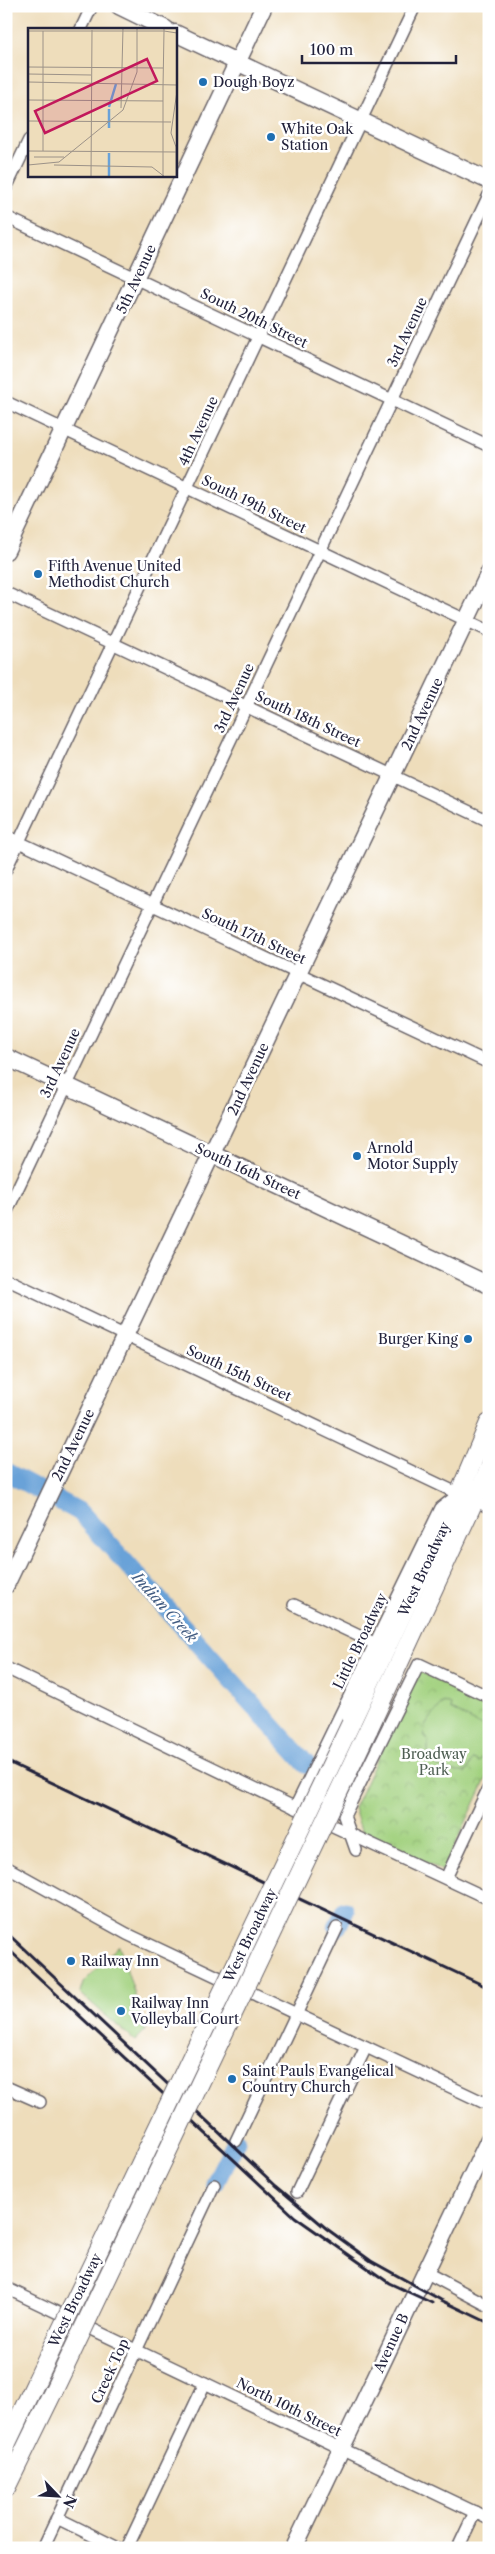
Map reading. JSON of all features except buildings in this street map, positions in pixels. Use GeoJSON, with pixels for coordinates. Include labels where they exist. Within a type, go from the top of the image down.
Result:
{"type":"FeatureCollection","features":[{"type":"Feature","properties":{"kind":"main road","name":"West Broadway"},"geometry":{"type":"LineString","coordinates":[[6,2445],[351,1722],[474,1501],[489,1423]]}},
{"type":"Feature","properties":{"kind":"main road","name":"West Broadway"},"geometry":{"type":"LineString","coordinates":[[6,2488],[368,1730],[489,1469]]}},
{"type":"Feature","properties":{"kind":"street"},"geometry":{"type":"LineString","coordinates":[[81,28],[92,6]]}},
{"type":"Feature","properties":{"kind":"street"},"geometry":{"type":"LineString","coordinates":[[118,6],[164,28]]}},
{"type":"Feature","properties":{"kind":"street","name":"5th Avenue"},"geometry":{"type":"LineString","coordinates":[[6,551],[264,6]]}},
{"type":"Feature","properties":{"kind":"street","name":"4th Avenue"},"geometry":{"type":"LineString","coordinates":[[6,868],[415,6]]}},
{"type":"Feature","properties":{"kind":"street"},"geometry":{"type":"LineString","coordinates":[[176,33],[489,181]]}},
{"type":"Feature","properties":{"kind":"street"},"geometry":{"type":"LineString","coordinates":[[6,188],[28,142]]}},
{"type":"Feature","properties":{"kind":"street","name":"3rd Avenue"},"geometry":{"type":"LineString","coordinates":[[6,1213],[489,195]]}},
{"type":"Feature","properties":{"kind":"street","name":"South 20th Street"},"geometry":{"type":"LineString","coordinates":[[6,217],[489,446]]}},
{"type":"Feature","properties":{"kind":"street","name":"South 19th Street"},"geometry":{"type":"LineString","coordinates":[[6,402],[489,631]]}},
{"type":"Feature","properties":{"kind":"street","name":"2nd Avenue"},"geometry":{"type":"LineString","coordinates":[[6,1585],[489,573]]}},
{"type":"Feature","properties":{"kind":"street","name":"South 18th Street"},"geometry":{"type":"LineString","coordinates":[[6,593],[489,821]]}},
{"type":"Feature","properties":{"kind":"street","name":"South 17th Street"},"geometry":{"type":"LineString","coordinates":[[6,836],[489,1063]]}},
{"type":"Feature","properties":{"kind":"street","name":"South 16th Street"},"geometry":{"type":"LineString","coordinates":[[6,1057],[489,1285]]}},
{"type":"Feature","properties":{"kind":"street","name":"South 15th Street"},"geometry":{"type":"LineString","coordinates":[[6,1279],[474,1501]]}},
{"type":"Feature","properties":{"kind":"street","name":"Little Broadway"},"geometry":{"type":"LineString","coordinates":[[295,1808],[441,1508],[474,1501]]}},
{"type":"Feature","properties":{"kind":"street"},"geometry":{"type":"LineString","coordinates":[[294,1605],[376,1644]]}},
{"type":"Feature","properties":{"kind":"street"},"geometry":{"type":"LineString","coordinates":[[356,1850],[352,1834],[344,1816],[418,1664],[489,1697]]}},
{"type":"Feature","properties":{"kind":"street"},"geometry":{"type":"LineString","coordinates":[[6,1668],[295,1808],[489,1899]]}},
{"type":"Feature","properties":{"kind":"street"},"geometry":{"type":"LineString","coordinates":[[446,1878],[489,1787]]}},
{"type":"Feature","properties":{"kind":"street"},"geometry":{"type":"LineString","coordinates":[[6,1867],[127,1934],[489,2105]]}},
{"type":"Feature","properties":{"kind":"street"},"geometry":{"type":"LineString","coordinates":[[236,2141],[337,1928]]}},
{"type":"Feature","properties":{"kind":"street"},"geometry":{"type":"LineString","coordinates":[[297,2192],[366,2047]]}},
{"type":"Feature","properties":{"kind":"street"},"geometry":{"type":"LineString","coordinates":[[6,2087],[40,2102]]}},
{"type":"Feature","properties":{"kind":"street","name":"Avenue B"},"geometry":{"type":"LineString","coordinates":[[294,2548],[489,2139]]}},
{"type":"Feature","properties":{"kind":"street","name":"Creek Top"},"geometry":{"type":"LineString","coordinates":[[43,2548],[214,2185]]}},
{"type":"Feature","properties":{"kind":"street"},"geometry":{"type":"LineString","coordinates":[[425,2272],[489,2306]]}},
{"type":"Feature","properties":{"kind":"street","name":"North 10th Street"},"geometry":{"type":"LineString","coordinates":[[6,2288],[77,2320],[489,2518]]}},
{"type":"Feature","properties":{"kind":"street"},"geometry":{"type":"LineString","coordinates":[[127,2548],[205,2383]]}},
{"type":"Feature","properties":{"kind":"street"},"geometry":{"type":"LineString","coordinates":[[458,2548],[475,2512]]}},
{"type":"Feature","properties":{"kind":"street"},"geometry":{"type":"LineString","coordinates":[[56,2518],[118,2548]]}},
{"type":"Feature","properties":{"kind":"green space","name":"Broadway Park"},"geometry":{"type":"Polygon","coordinates":[[[418,1671],[489,1704],[489,1773],[443,1871],[361,1831],[354,1808],[418,1671]]]}},
{"type":"Feature","properties":{"kind":"green space"},"geometry":{"type":"Polygon","coordinates":[[[444,1702],[451,1705],[450,1709],[489,1730],[487,1747],[480,1762],[473,1759],[466,1772],[454,1772],[437,1766],[428,1757],[428,1742],[424,1734],[425,1725],[444,1702]]]}},
{"type":"Feature","properties":{"kind":"green space","name":"Railway Inn Volleyball Court"},"geometry":{"type":"Polygon","coordinates":[[[119,1945],[146,2030],[135,2041],[80,1993],[83,1983],[119,1945]]]}},
{"type":"Feature","properties":{"kind":"waterway","name":"Indian Creek"},"geometry":{"type":"LineString","coordinates":[[6,1472],[80,1512],[307,1765]]}},
{"type":"Feature","properties":{"kind":"waterway","name":"Indian Creek"},"geometry":{"type":"LineString","coordinates":[[337,1927],[345,1911]]}},
{"type":"Feature","properties":{"kind":"waterway","name":"Indian Creek"},"geometry":{"type":"LineString","coordinates":[[215,2183],[236,2141]]}},
{"type":"Feature","properties":{"kind":"railway"},"geometry":{"type":"LineString","coordinates":[[6,1761],[489,1988]]}},
{"type":"Feature","properties":{"kind":"railway"},"geometry":{"type":"LineString","coordinates":[[6,1932],[276,2186],[327,2229],[371,2261],[441,2300],[489,2323]]}},
{"type":"Feature","properties":{"kind":"railway"},"geometry":{"type":"LineString","coordinates":[[6,1947],[295,2217],[389,2283],[432,2303]]}},
{"type":"Feature","properties":{"kind":"place","name":"Dough Boyz"},"geometry":{"type":"Point","coordinates":[203,82]}},
{"type":"Feature","properties":{"kind":"place","name":"White Oak Station"},"geometry":{"type":"Point","coordinates":[271,137]}},
{"type":"Feature","properties":{"kind":"place","name":"Fifth Avenue United Methodist Church"},"geometry":{"type":"Point","coordinates":[38,574]}},
{"type":"Feature","properties":{"kind":"place","name":"Arnold Motor Supply"},"geometry":{"type":"Point","coordinates":[357,1156]}},
{"type":"Feature","properties":{"kind":"place","name":"Burger King"},"geometry":{"type":"Point","coordinates":[468,1339]}},
{"type":"Feature","properties":{"kind":"place","name":"Railway Inn"},"geometry":{"type":"Point","coordinates":[71,1961]}},
{"type":"Feature","properties":{"kind":"place","name":"Railway Inn Volleyball Court"},"geometry":{"type":"Point","coordinates":[121,2011]}},
{"type":"Feature","properties":{"kind":"place","name":"Saint Pauls Evangelical Country Church"},"geometry":{"type":"Point","coordinates":[232,2079]}}]}
